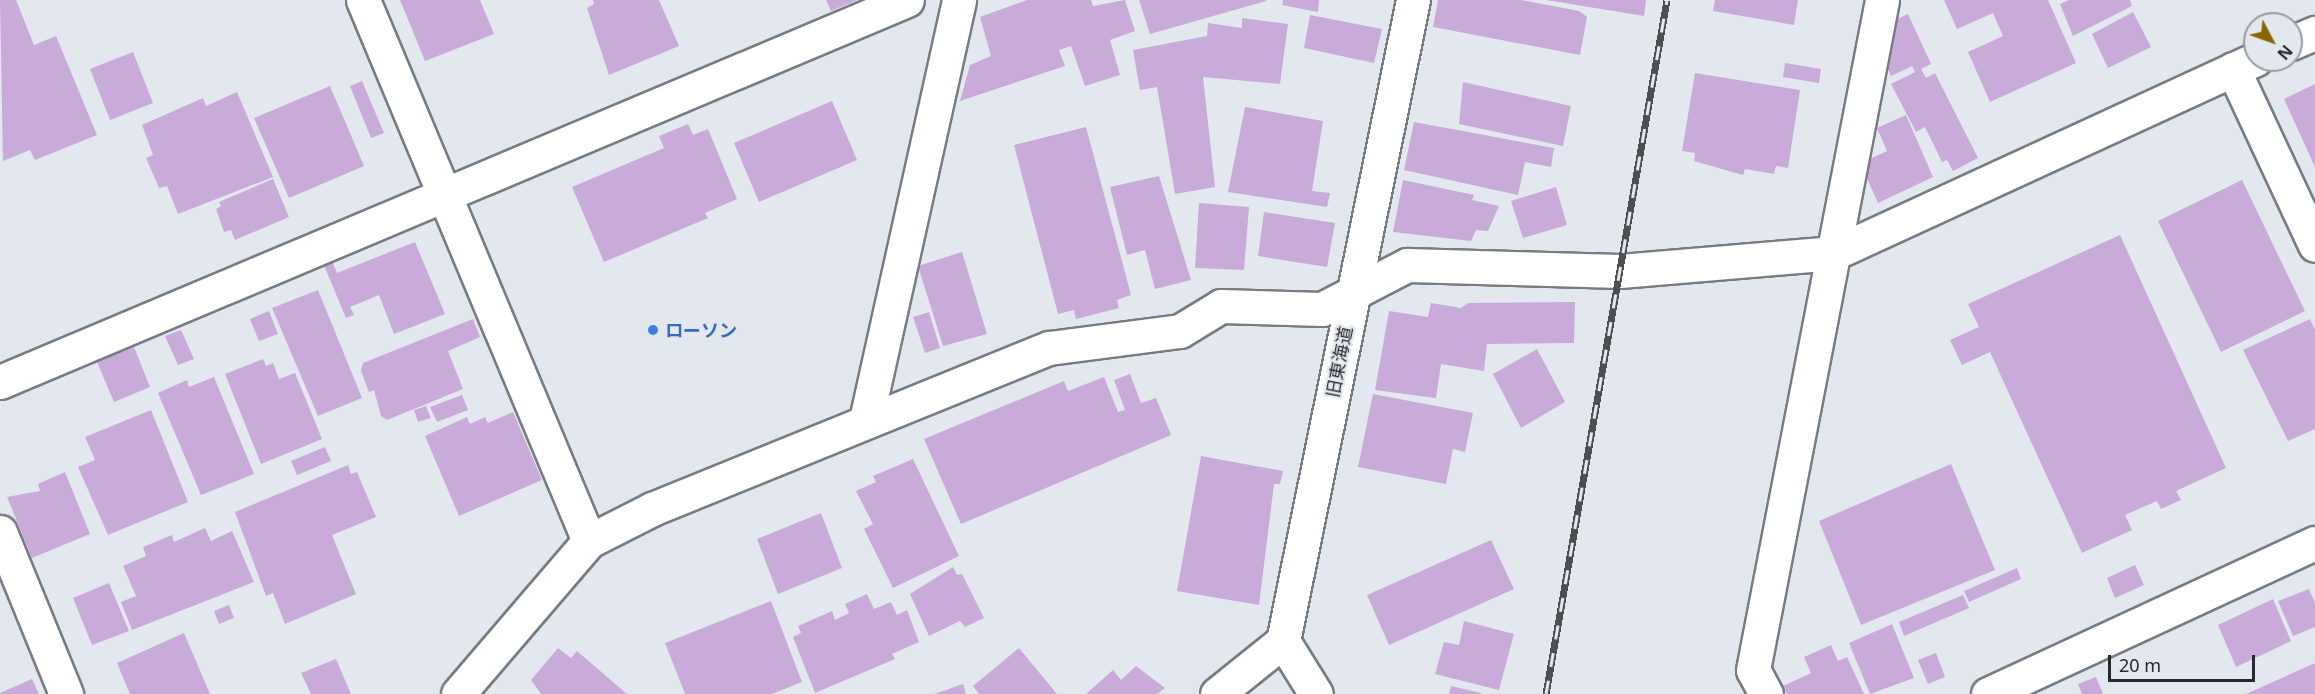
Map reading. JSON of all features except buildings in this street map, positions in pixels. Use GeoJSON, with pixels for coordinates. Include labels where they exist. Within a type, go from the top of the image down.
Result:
{"type":"FeatureCollection","features":[{"type":"Feature","properties":{"kind":"street"},"geometry":{"type":"LineString","coordinates":[[363,0],[589,541]]}},
{"type":"Feature","properties":{"kind":"street"},"geometry":{"type":"LineString","coordinates":[[0,382],[444,192],[908,0]]}},
{"type":"Feature","properties":{"kind":"street"},"geometry":{"type":"LineString","coordinates":[[866,420],[959,0]]}},
{"type":"Feature","properties":{"kind":"street","name":"旧東海道"},"geometry":{"type":"LineString","coordinates":[[1283,641],[1413,0]]}},
{"type":"Feature","properties":{"kind":"street"},"geometry":{"type":"LineString","coordinates":[[1766,694],[1754,670],[1882,0]]}},
{"type":"Feature","properties":{"kind":"street"},"geometry":{"type":"LineString","coordinates":[[458,694],[589,541],[652,509],[866,420],[1049,348],[1180,330],[1221,306],[1322,309],[1407,265],[1620,271],[1834,253],[2243,64]]}},
{"type":"Feature","properties":{"kind":"street"},"geometry":{"type":"LineString","coordinates":[[2247,72],[2315,245]]}},
{"type":"Feature","properties":{"kind":"street"},"geometry":{"type":"LineString","coordinates":[[0,532],[66,694]]}},
{"type":"Feature","properties":{"kind":"street"},"geometry":{"type":"LineString","coordinates":[[1988,694],[2315,543]]}},
{"type":"Feature","properties":{"kind":"street"},"geometry":{"type":"LineString","coordinates":[[1216,694],[1283,641],[1316,694]]}},
{"type":"Feature","properties":{"kind":"railway"},"geometry":{"type":"LineString","coordinates":[[1546,694],[1667,0]]}},
{"type":"Feature","properties":{"kind":"place","name":"ローソン"},"geometry":{"type":"Point","coordinates":[653,330]}}]}
